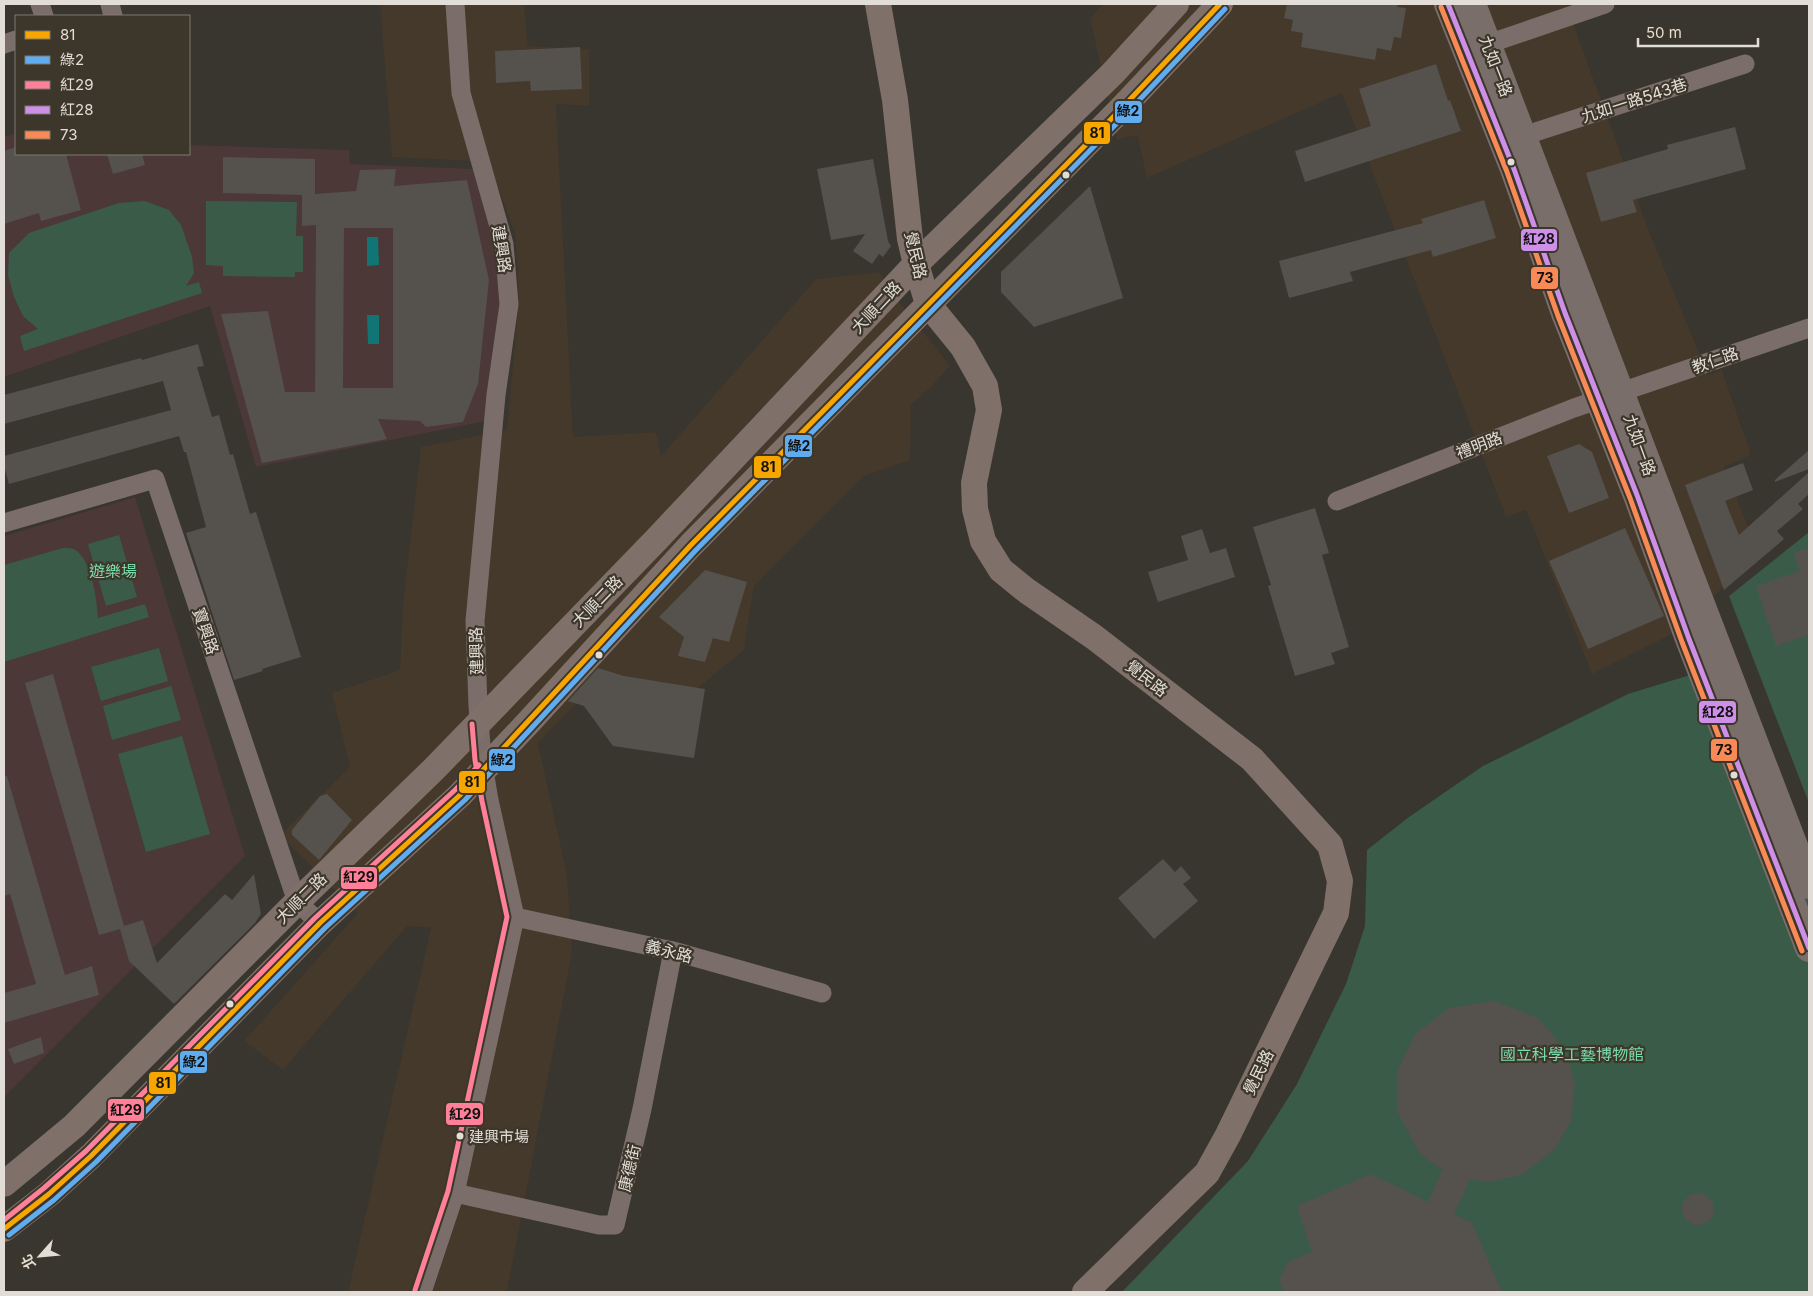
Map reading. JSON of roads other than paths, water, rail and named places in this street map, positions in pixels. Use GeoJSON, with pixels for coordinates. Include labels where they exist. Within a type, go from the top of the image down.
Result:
{"type":"FeatureCollection","features":[{"type":"Feature","properties":{"kind":"main road","name":"九如一路"},"geometry":{"type":"LineString","coordinates":[[1448,4],[1478,47],[1523,136],[1689,639],[1809,948]]}},
{"type":"Feature","properties":{"kind":"main road","name":"九如一路"},"geometry":{"type":"LineString","coordinates":[[1472,4],[1478,47],[1514,169],[1565,313],[1610,395],[1655,486],[1809,885]]}},
{"type":"Feature","properties":{"kind":"street","name":"建興路"},"geometry":{"type":"LineString","coordinates":[[422,1292],[455,1193],[514,917],[484,770],[479,723],[475,621],[476,593],[496,395],[509,304],[504,244],[461,93],[455,4]]}},
{"type":"Feature","properties":{"kind":"street","name":"覺民路"},"geometry":{"type":"LineString","coordinates":[[878,4],[895,100],[910,239],[916,264],[928,304],[963,347],[985,386],[989,410],[974,483],[975,509],[983,541],[1001,570],[1094,637],[1252,759],[1330,845],[1340,881],[1336,913],[1207,1174],[1085,1292]]}},
{"type":"Feature","properties":{"kind":"street","name":"大順二路"},"geometry":{"type":"LineString","coordinates":[[4,1184],[74,1126],[297,902],[433,770],[656,540],[916,264],[1113,74],[1176,4]]}},
{"type":"Feature","properties":{"kind":"street","name":"大順二路"},"geometry":{"type":"LineString","coordinates":[[4,1229],[49,1194],[91,1156],[320,923],[460,796],[692,545],[1122,108],[1220,4]]}},
{"type":"Feature","properties":{"kind":"street"},"geometry":{"type":"LineString","coordinates":[[1478,47],[1605,4]]}},
{"type":"Feature","properties":{"kind":"street","name":"九如一路543巷"},"geometry":{"type":"LineString","coordinates":[[1523,136],[1745,64]]}},
{"type":"Feature","properties":{"kind":"street","name":"教仁路"},"geometry":{"type":"LineString","coordinates":[[1610,395],[1809,328]]}},
{"type":"Feature","properties":{"kind":"street","name":"禮明路"},"geometry":{"type":"LineString","coordinates":[[1337,501],[1610,395]]}},
{"type":"Feature","properties":{"kind":"street","name":"寶興路"},"geometry":{"type":"LineString","coordinates":[[4,523],[155,479],[297,902],[320,923]]}},
{"type":"Feature","properties":{"kind":"street","name":"義永路"},"geometry":{"type":"LineString","coordinates":[[514,917],[673,951],[822,993]]}},
{"type":"Feature","properties":{"kind":"street","name":"康德街"},"geometry":{"type":"LineString","coordinates":[[455,1193],[599,1225],[615,1225],[642,1109],[673,951]]}},
{"type":"Feature","properties":{"kind":"water"},"geometry":{"type":"Polygon","coordinates":[[[367,237],[378,237],[379,265],[367,266],[367,237]]]}},
{"type":"Feature","properties":{"kind":"water"},"geometry":{"type":"Polygon","coordinates":[[[367,315],[379,315],[379,344],[368,344],[367,315]]]}},
{"type":"Feature","properties":{"kind":"place","name":"建興市場"},"geometry":{"type":"Point","coordinates":[460,1136]}},
{"type":"Feature","properties":{"kind":"park label","name":"遊樂場"},"geometry":{"type":"Point","coordinates":[113,571]}},
{"type":"Feature","properties":{"kind":"park label","name":"國立科學工藝博物館"},"geometry":{"type":"Point","coordinates":[1572,1054]}}]}
